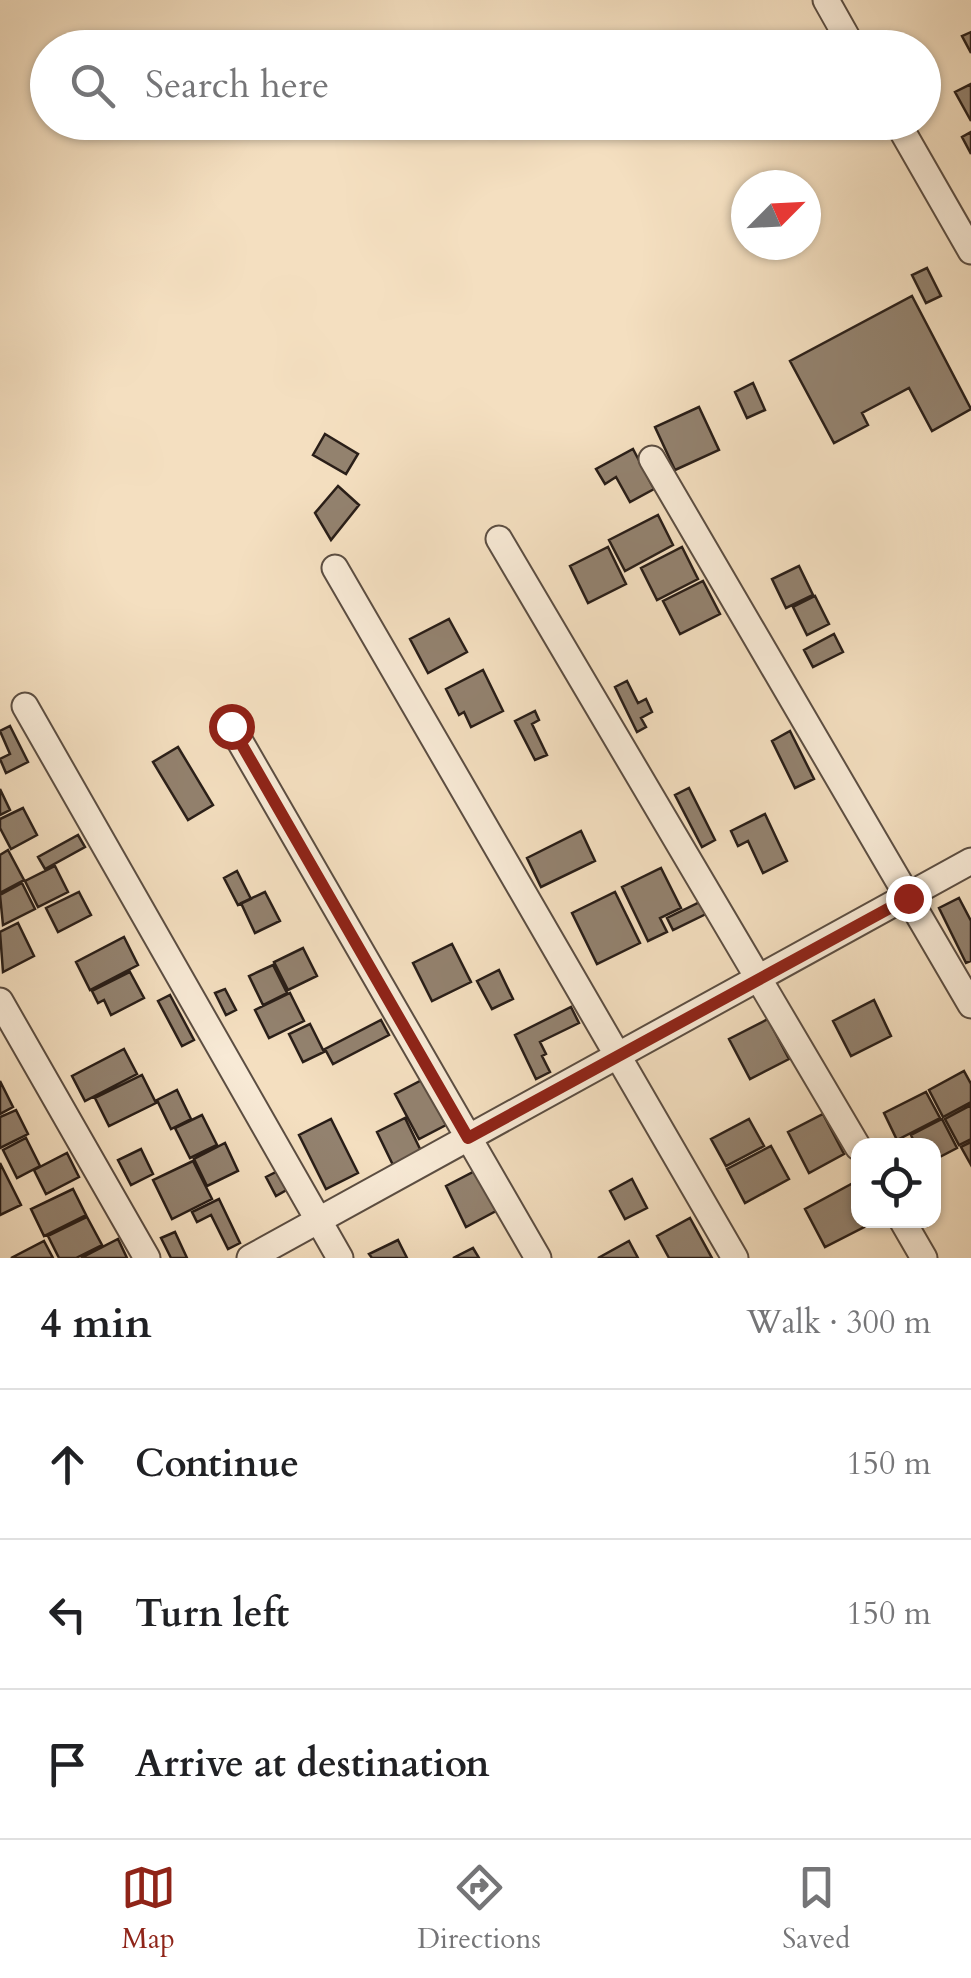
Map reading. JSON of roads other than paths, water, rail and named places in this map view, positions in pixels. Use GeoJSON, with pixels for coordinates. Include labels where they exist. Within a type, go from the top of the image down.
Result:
{"type":"FeatureCollection","features":[{"type":"Feature","properties":{"kind":"street"},"geometry":{"type":"LineString","coordinates":[[826,0],[843,30]]}},
{"type":"Feature","properties":{"kind":"street"},"geometry":{"type":"LineString","coordinates":[[907,140],[971,251]]}},
{"type":"Feature","properties":{"kind":"street"},"geometry":{"type":"LineString","coordinates":[[652,459],[971,1005]]}},
{"type":"Feature","properties":{"kind":"street"},"geometry":{"type":"LineString","coordinates":[[499,539],[853,1138]]}},
{"type":"Feature","properties":{"kind":"street"},"geometry":{"type":"LineString","coordinates":[[335,568],[735,1258]]}},
{"type":"Feature","properties":{"kind":"street"},"geometry":{"type":"LineString","coordinates":[[25,706],[340,1258]]}},
{"type":"Feature","properties":{"kind":"street"},"geometry":{"type":"LineString","coordinates":[[231,726],[538,1258]]}},
{"type":"Feature","properties":{"kind":"street"},"geometry":{"type":"LineString","coordinates":[[250,1258],[971,862]]}},
{"type":"Feature","properties":{"kind":"street"},"geometry":{"type":"LineString","coordinates":[[0,1001],[147,1258]]}},
{"type":"Feature","properties":{"kind":"street"},"geometry":{"type":"LineString","coordinates":[[907,1228],[924,1258]]}}]}
